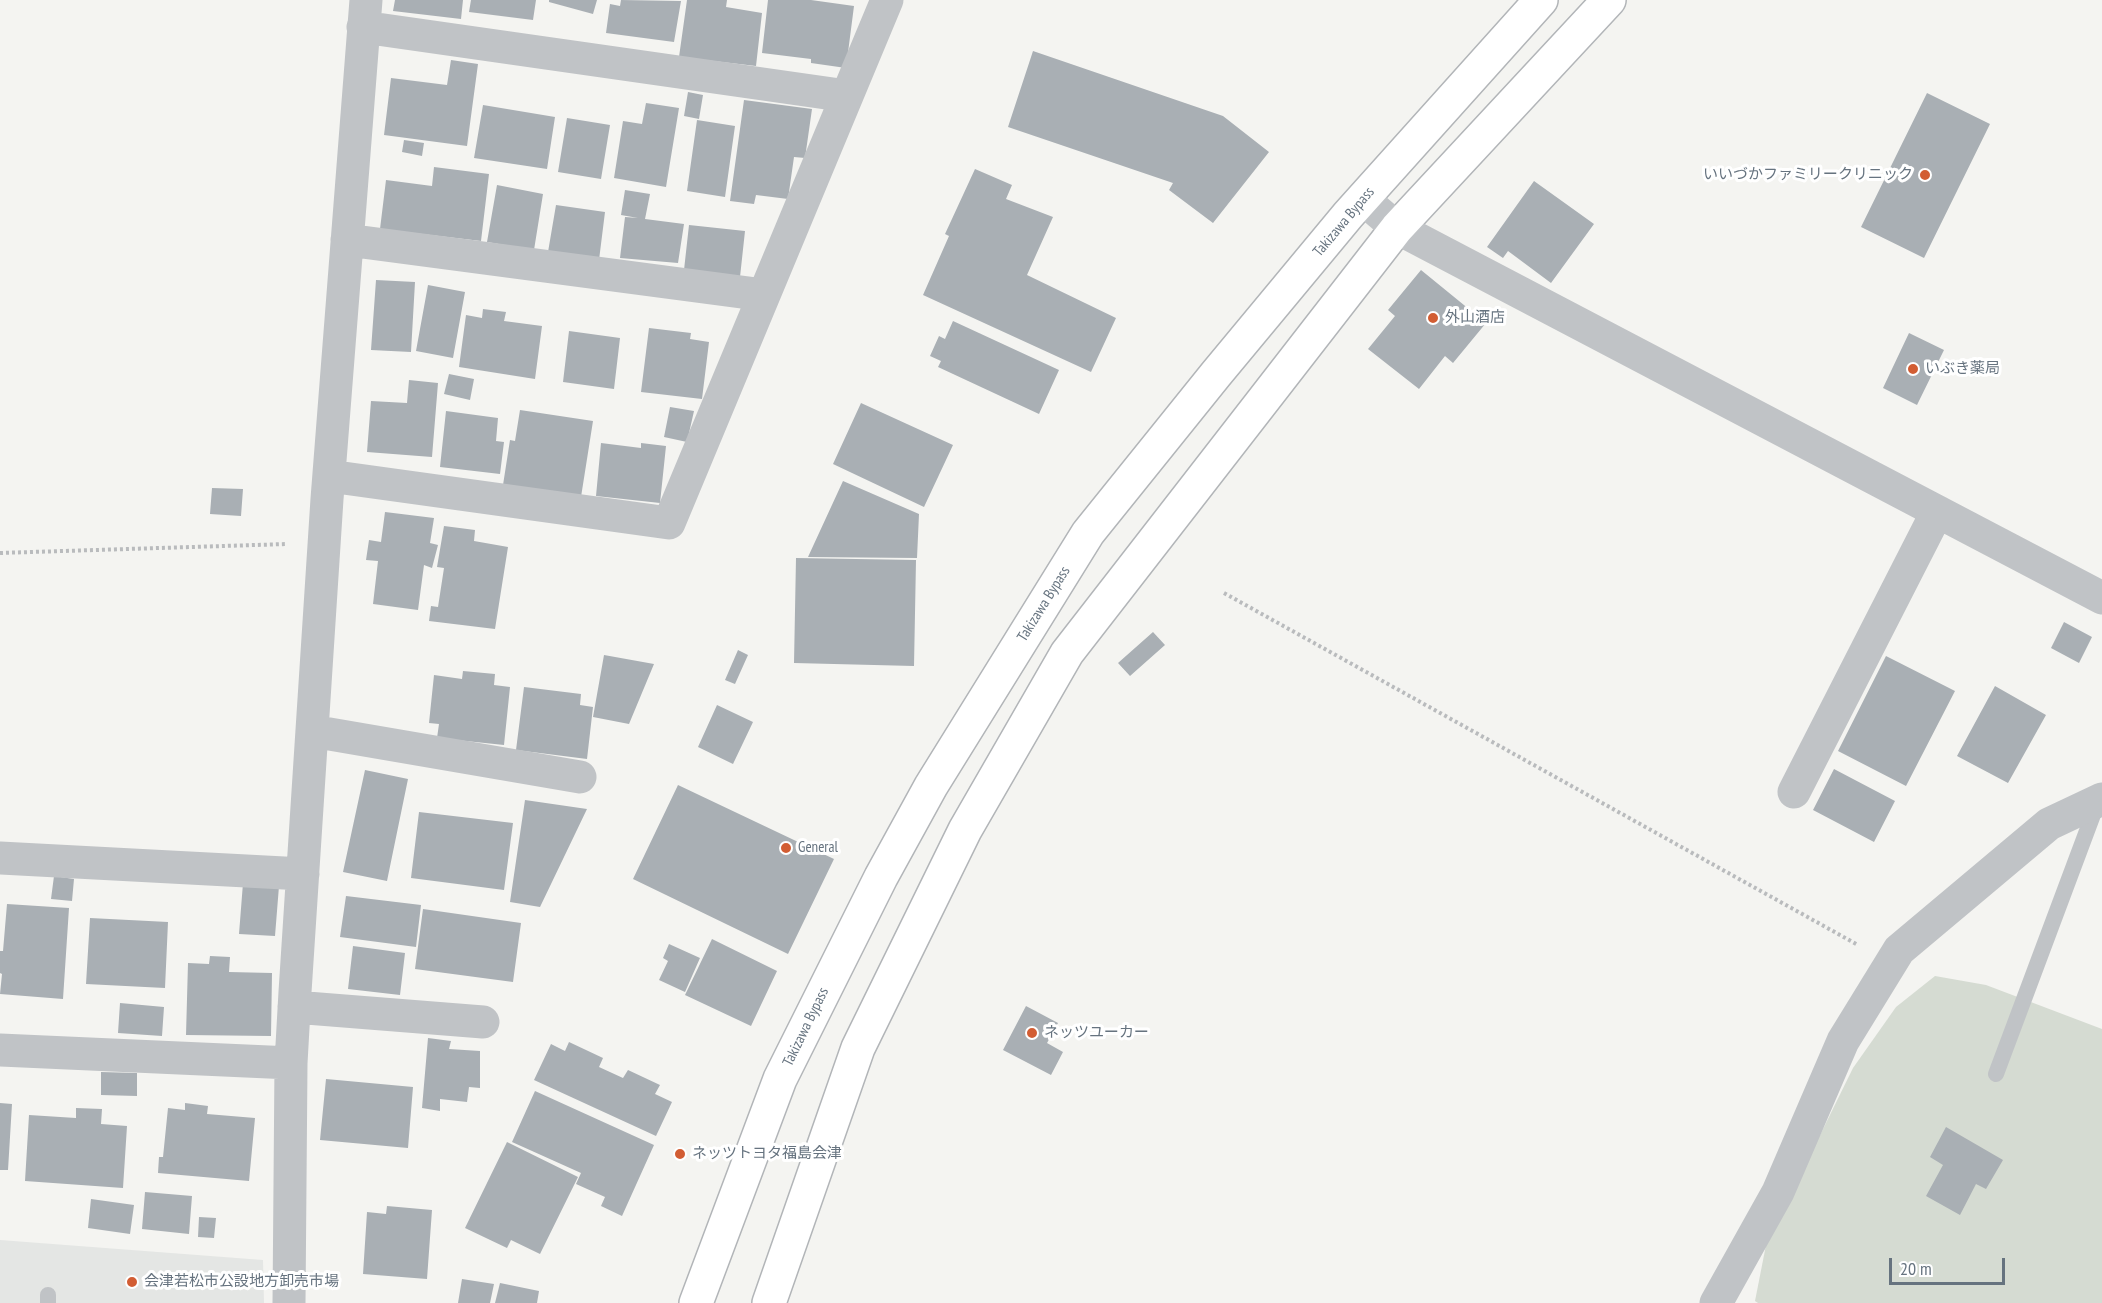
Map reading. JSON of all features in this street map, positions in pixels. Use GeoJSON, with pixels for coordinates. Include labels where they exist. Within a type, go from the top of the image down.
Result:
{"type":"FeatureCollection","features":[{"type":"Feature","properties":{"kind":"highway","name":"Takizawa Bypass"},"geometry":{"type":"LineString","coordinates":[[696,1303],[780,1079],[881,878],[931,786],[1088,533],[1216,374],[1363,199],[1541,0]]}},
{"type":"Feature","properties":{"kind":"highway"},"geometry":{"type":"LineString","coordinates":[[769,1303],[858,1048],[965,830],[1067,653],[1397,228],[1609,0]]}},
{"type":"Feature","properties":{"kind":"street"},"geometry":{"type":"LineString","coordinates":[[328,476],[669,523],[887,0]]}},
{"type":"Feature","properties":{"kind":"street"},"geometry":{"type":"LineString","coordinates":[[289,1303],[291,1063],[294,1006],[328,476],[364,14],[847,96]]}},
{"type":"Feature","properties":{"kind":"street"},"geometry":{"type":"LineString","coordinates":[[1363,199],[1397,228],[2102,598]]}},
{"type":"Feature","properties":{"kind":"street"},"geometry":{"type":"LineString","coordinates":[[347,240],[764,295]]}},
{"type":"Feature","properties":{"kind":"street"},"geometry":{"type":"LineString","coordinates":[[1794,792],[1937,512]]}},
{"type":"Feature","properties":{"kind":"street"},"geometry":{"type":"LineString","coordinates":[[312,731],[580,777]]}},
{"type":"Feature","properties":{"kind":"street"},"geometry":{"type":"LineString","coordinates":[[1716,1303],[1778,1192],[1843,1041],[1899,950],[2049,824],[2100,799]]}},
{"type":"Feature","properties":{"kind":"street"},"geometry":{"type":"LineString","coordinates":[[0,858],[303,874]]}},
{"type":"Feature","properties":{"kind":"street"},"geometry":{"type":"LineString","coordinates":[[294,1006],[483,1022]]}},
{"type":"Feature","properties":{"kind":"street"},"geometry":{"type":"LineString","coordinates":[[0,1050],[291,1063]]}},
{"type":"Feature","properties":{"kind":"lane"},"geometry":{"type":"LineString","coordinates":[[1996,1074],[2100,799]]}},
{"type":"Feature","properties":{"kind":"path"},"geometry":{"type":"LineString","coordinates":[[0,553],[324,542]]}},
{"type":"Feature","properties":{"kind":"path"},"geometry":{"type":"LineString","coordinates":[[1224,593],[1890,963]]}},
{"type":"Feature","properties":{"kind":"shaded area"},"geometry":{"type":"Polygon","coordinates":[[[1935,976],[1986,985],[2102,1029],[2102,1303],[1758,1303],[1755,1301],[1766,1245],[1853,1068],[1896,1007],[1935,976]]]}},
{"type":"Feature","properties":{"kind":"shaded area","name":"会津若松市公設地方卸売市場"},"geometry":{"type":"Polygon","coordinates":[[[0,1240],[263,1260],[264,1303],[0,1303],[0,1240]]]}},
{"type":"Feature","properties":{"kind":"building"},"geometry":{"type":"Polygon","coordinates":[[[395,0],[463,0],[461,19],[393,11],[395,0]]]}},
{"type":"Feature","properties":{"kind":"building"},"geometry":{"type":"Polygon","coordinates":[[[471,0],[536,0],[533,20],[469,12],[471,0]]]}},
{"type":"Feature","properties":{"kind":"building"},"geometry":{"type":"Polygon","coordinates":[[[549,0],[597,0],[593,14],[549,2],[549,0]]]}},
{"type":"Feature","properties":{"kind":"building"},"geometry":{"type":"Polygon","coordinates":[[[621,0],[681,1],[674,42],[606,33],[610,4],[620,6],[621,0]]]}},
{"type":"Feature","properties":{"kind":"building"},"geometry":{"type":"Polygon","coordinates":[[[687,0],[727,0],[726,7],[762,13],[756,66],[679,57],[687,0]]]}},
{"type":"Feature","properties":{"kind":"building"},"geometry":{"type":"Polygon","coordinates":[[[768,0],[811,0],[854,6],[846,68],[811,63],[811,59],[762,53],[768,0]]]}},
{"type":"Feature","properties":{"kind":"building"},"geometry":{"type":"Polygon","coordinates":[[[1033,51],[1223,116],[1269,152],[1213,223],[1169,190],[1173,183],[1008,127],[1033,51]]]}},
{"type":"Feature","properties":{"kind":"building"},"geometry":{"type":"Polygon","coordinates":[[[451,60],[478,64],[467,146],[384,135],[391,78],[447,85],[451,60]]]}},
{"type":"Feature","properties":{"kind":"building"},"geometry":{"type":"Polygon","coordinates":[[[688,92],[703,95],[699,119],[684,116],[688,92]]]}},
{"type":"Feature","properties":{"kind":"building","name":"いいづかファミリークリニック"},"geometry":{"type":"Polygon","coordinates":[[[1927,93],[1990,124],[1924,258],[1861,227],[1927,93]]]}},
{"type":"Feature","properties":{"kind":"building"},"geometry":{"type":"Polygon","coordinates":[[[744,100],[812,109],[805,158],[794,157],[788,199],[756,195],[754,204],[730,201],[744,100]]]}},
{"type":"Feature","properties":{"kind":"building"},"geometry":{"type":"Polygon","coordinates":[[[646,103],[679,108],[666,187],[614,178],[623,121],[642,124],[646,103]]]}},
{"type":"Feature","properties":{"kind":"building"},"geometry":{"type":"Polygon","coordinates":[[[483,105],[555,117],[547,169],[474,158],[483,105]]]}},
{"type":"Feature","properties":{"kind":"building"},"geometry":{"type":"Polygon","coordinates":[[[567,118],[610,125],[601,179],[558,172],[567,118]]]}},
{"type":"Feature","properties":{"kind":"building"},"geometry":{"type":"Polygon","coordinates":[[[697,120],[735,126],[725,197],[687,191],[697,120]]]}},
{"type":"Feature","properties":{"kind":"building"},"geometry":{"type":"Polygon","coordinates":[[[404,140],[424,143],[422,156],[402,152],[404,140]]]}},
{"type":"Feature","properties":{"kind":"building"},"geometry":{"type":"Polygon","coordinates":[[[434,167],[489,174],[481,241],[380,229],[386,180],[432,186],[434,167]]]}},
{"type":"Feature","properties":{"kind":"building"},"geometry":{"type":"Polygon","coordinates":[[[975,169],[1012,185],[1006,199],[1053,217],[1027,275],[1116,318],[1091,372],[923,295],[949,236],[945,234],[975,169]]]}},
{"type":"Feature","properties":{"kind":"building"},"geometry":{"type":"Polygon","coordinates":[[[1534,181],[1594,224],[1551,283],[1508,251],[1503,258],[1487,247],[1534,181]]]}},
{"type":"Feature","properties":{"kind":"building"},"geometry":{"type":"Polygon","coordinates":[[[497,185],[543,194],[534,250],[487,242],[497,185]]]}},
{"type":"Feature","properties":{"kind":"building"},"geometry":{"type":"Polygon","coordinates":[[[625,190],[650,194],[645,219],[684,224],[678,263],[620,258],[625,217],[638,218],[621,215],[625,190]]]}},
{"type":"Feature","properties":{"kind":"building"},"geometry":{"type":"Polygon","coordinates":[[[556,205],[605,212],[599,260],[548,252],[556,205]]]}},
{"type":"Feature","properties":{"kind":"building"},"geometry":{"type":"Polygon","coordinates":[[[689,225],[745,231],[740,277],[684,270],[689,225]]]}},
{"type":"Feature","properties":{"kind":"building"},"geometry":{"type":"Polygon","coordinates":[[[1421,270],[1486,323],[1453,363],[1445,356],[1419,389],[1368,349],[1395,316],[1388,310],[1421,270]]]}},
{"type":"Feature","properties":{"kind":"building"},"geometry":{"type":"Polygon","coordinates":[[[376,280],[415,282],[411,352],[371,350],[376,280]]]}},
{"type":"Feature","properties":{"kind":"building"},"geometry":{"type":"Polygon","coordinates":[[[428,285],[465,292],[453,358],[416,351],[428,285]]]}},
{"type":"Feature","properties":{"kind":"building"},"geometry":{"type":"Polygon","coordinates":[[[483,309],[506,312],[504,321],[542,326],[535,379],[459,367],[466,315],[482,318],[483,309]]]}},
{"type":"Feature","properties":{"kind":"building"},"geometry":{"type":"Polygon","coordinates":[[[953,321],[1059,370],[1039,414],[938,367],[941,361],[930,356],[939,336],[945,339],[953,321]]]}},
{"type":"Feature","properties":{"kind":"building"},"geometry":{"type":"Polygon","coordinates":[[[649,328],[691,333],[690,339],[709,342],[702,399],[641,392],[649,328]]]}},
{"type":"Feature","properties":{"kind":"building"},"geometry":{"type":"Polygon","coordinates":[[[569,331],[620,338],[614,389],[563,382],[569,331]]]}},
{"type":"Feature","properties":{"kind":"building","name":"いぶき薬局"},"geometry":{"type":"Polygon","coordinates":[[[1909,333],[1944,350],[1917,405],[1883,388],[1909,333]]]}},
{"type":"Feature","properties":{"kind":"building"},"geometry":{"type":"Polygon","coordinates":[[[449,374],[474,379],[470,400],[444,394],[449,374]]]}},
{"type":"Feature","properties":{"kind":"building"},"geometry":{"type":"Polygon","coordinates":[[[409,380],[438,383],[432,457],[367,452],[371,401],[407,403],[409,380]]]}},
{"type":"Feature","properties":{"kind":"building"},"geometry":{"type":"Polygon","coordinates":[[[861,403],[953,445],[924,507],[833,464],[861,403]]]}},
{"type":"Feature","properties":{"kind":"building"},"geometry":{"type":"Polygon","coordinates":[[[670,407],[694,411],[687,442],[664,437],[670,407]]]}},
{"type":"Feature","properties":{"kind":"building"},"geometry":{"type":"Polygon","coordinates":[[[520,410],[593,421],[581,497],[503,485],[510,440],[515,441],[520,410]]]}},
{"type":"Feature","properties":{"kind":"building"},"geometry":{"type":"Polygon","coordinates":[[[446,411],[498,418],[496,441],[504,442],[500,474],[440,467],[446,411]]]}},
{"type":"Feature","properties":{"kind":"building"},"geometry":{"type":"Polygon","coordinates":[[[601,443],[641,448],[641,443],[666,446],[660,503],[596,496],[601,443]]]}},
{"type":"Feature","properties":{"kind":"building"},"geometry":{"type":"Polygon","coordinates":[[[843,481],[919,514],[917,558],[808,557],[843,481]]]}},
{"type":"Feature","properties":{"kind":"building"},"geometry":{"type":"Polygon","coordinates":[[[212,488],[243,489],[241,516],[210,514],[212,488]]]}},
{"type":"Feature","properties":{"kind":"building"},"geometry":{"type":"Polygon","coordinates":[[[385,512],[434,518],[430,543],[438,545],[432,568],[424,565],[418,610],[373,604],[378,561],[366,560],[369,540],[381,542],[385,512]]]}},
{"type":"Feature","properties":{"kind":"building"},"geometry":{"type":"Polygon","coordinates":[[[444,526],[475,530],[474,541],[508,547],[495,629],[429,621],[431,606],[438,607],[444,568],[437,567],[444,526]]]}},
{"type":"Feature","properties":{"kind":"building"},"geometry":{"type":"Polygon","coordinates":[[[796,558],[916,560],[914,666],[794,663],[796,558]]]}},
{"type":"Feature","properties":{"kind":"building"},"geometry":{"type":"Polygon","coordinates":[[[2064,622],[2092,637],[2079,663],[2051,648],[2064,622]]]}},
{"type":"Feature","properties":{"kind":"building"},"geometry":{"type":"Polygon","coordinates":[[[1153,632],[1165,645],[1130,676],[1118,663],[1153,632]]]}},
{"type":"Feature","properties":{"kind":"building"},"geometry":{"type":"Polygon","coordinates":[[[738,650],[748,655],[735,684],[725,680],[738,650]]]}},
{"type":"Feature","properties":{"kind":"building"},"geometry":{"type":"Polygon","coordinates":[[[604,655],[654,664],[629,724],[593,717],[604,655]]]}},
{"type":"Feature","properties":{"kind":"building"},"geometry":{"type":"Polygon","coordinates":[[[1886,656],[1955,691],[1906,786],[1838,751],[1886,656]]]}},
{"type":"Feature","properties":{"kind":"building"},"geometry":{"type":"Polygon","coordinates":[[[463,671],[495,674],[494,685],[510,687],[504,745],[437,738],[439,724],[429,723],[434,675],[462,679],[463,671]]]}},
{"type":"Feature","properties":{"kind":"building"},"geometry":{"type":"Polygon","coordinates":[[[1995,686],[2046,715],[2008,783],[1957,756],[1995,686]]]}},
{"type":"Feature","properties":{"kind":"building"},"geometry":{"type":"Polygon","coordinates":[[[524,687],[581,694],[580,705],[593,707],[587,759],[516,750],[524,687]]]}},
{"type":"Feature","properties":{"kind":"building"},"geometry":{"type":"Polygon","coordinates":[[[717,705],[753,722],[733,764],[698,747],[717,705]]]}},
{"type":"Feature","properties":{"kind":"building"},"geometry":{"type":"Polygon","coordinates":[[[1834,769],[1895,801],[1874,842],[1813,810],[1834,769]]]}},
{"type":"Feature","properties":{"kind":"building"},"geometry":{"type":"Polygon","coordinates":[[[365,770],[408,779],[387,881],[343,872],[365,770]]]}},
{"type":"Feature","properties":{"kind":"building"},"geometry":{"type":"Polygon","coordinates":[[[678,785],[834,859],[788,954],[633,879],[678,785]]]}},
{"type":"Feature","properties":{"kind":"building"},"geometry":{"type":"Polygon","coordinates":[[[525,800],[587,809],[540,907],[510,902],[525,800]]]}},
{"type":"Feature","properties":{"kind":"building"},"geometry":{"type":"Polygon","coordinates":[[[419,812],[513,823],[504,890],[411,878],[419,812]]]}},
{"type":"Feature","properties":{"kind":"building"},"geometry":{"type":"Polygon","coordinates":[[[54,876],[74,879],[72,901],[51,899],[54,876]]]}},
{"type":"Feature","properties":{"kind":"building"},"geometry":{"type":"Polygon","coordinates":[[[243,883],[279,886],[275,936],[239,934],[243,883]]]}},
{"type":"Feature","properties":{"kind":"building"},"geometry":{"type":"Polygon","coordinates":[[[346,896],[421,905],[416,947],[340,937],[346,896]]]}},
{"type":"Feature","properties":{"kind":"building"},"geometry":{"type":"Polygon","coordinates":[[[7,904],[69,908],[63,999],[0,994],[2,974],[0,973],[0,951],[3,951],[7,904]]]}},
{"type":"Feature","properties":{"kind":"building"},"geometry":{"type":"Polygon","coordinates":[[[423,909],[521,923],[513,982],[415,969],[423,909]]]}},
{"type":"Feature","properties":{"kind":"building"},"geometry":{"type":"Polygon","coordinates":[[[90,918],[168,922],[165,988],[86,984],[90,918]]]}},
{"type":"Feature","properties":{"kind":"building"},"geometry":{"type":"Polygon","coordinates":[[[712,939],[777,971],[751,1026],[685,995],[712,939]]]}},
{"type":"Feature","properties":{"kind":"building"},"geometry":{"type":"Polygon","coordinates":[[[669,944],[700,958],[685,992],[659,980],[668,961],[663,958],[669,944]]]}},
{"type":"Feature","properties":{"kind":"building"},"geometry":{"type":"Polygon","coordinates":[[[353,946],[405,953],[400,995],[348,989],[353,946]]]}},
{"type":"Feature","properties":{"kind":"building"},"geometry":{"type":"Polygon","coordinates":[[[210,956],[230,957],[229,972],[272,973],[271,1036],[186,1035],[188,963],[209,964],[210,956]]]}},
{"type":"Feature","properties":{"kind":"building"},"geometry":{"type":"Polygon","coordinates":[[[120,1003],[164,1007],[162,1036],[118,1033],[120,1003]]]}},
{"type":"Feature","properties":{"kind":"building","name":"ネッツユーカー"},"geometry":{"type":"Polygon","coordinates":[[[1026,1006],[1058,1023],[1047,1043],[1063,1052],[1051,1075],[1003,1050],[1026,1006]]]}},
{"type":"Feature","properties":{"kind":"building"},"geometry":{"type":"Polygon","coordinates":[[[428,1038],[451,1041],[449,1049],[480,1051],[480,1088],[469,1087],[467,1102],[440,1099],[440,1111],[422,1108],[428,1038]]]}},
{"type":"Feature","properties":{"kind":"building"},"geometry":{"type":"Polygon","coordinates":[[[569,1042],[603,1058],[599,1067],[623,1078],[628,1070],[660,1085],[655,1094],[672,1102],[656,1136],[534,1080],[551,1044],[565,1051],[569,1042]]]}},
{"type":"Feature","properties":{"kind":"building"},"geometry":{"type":"Polygon","coordinates":[[[101,1072],[137,1073],[137,1096],[101,1095],[101,1072]]]}},
{"type":"Feature","properties":{"kind":"building"},"geometry":{"type":"Polygon","coordinates":[[[326,1079],[413,1087],[408,1148],[320,1140],[326,1079]]]}},
{"type":"Feature","properties":{"kind":"building"},"geometry":{"type":"Polygon","coordinates":[[[535,1091],[654,1145],[622,1216],[601,1206],[605,1197],[576,1184],[581,1173],[512,1142],[535,1091]]]}},
{"type":"Feature","properties":{"kind":"building"},"geometry":{"type":"Polygon","coordinates":[[[0,1103],[12,1104],[8,1170],[0,1170],[0,1103]]]}},
{"type":"Feature","properties":{"kind":"building"},"geometry":{"type":"Polygon","coordinates":[[[185,1103],[208,1106],[207,1114],[255,1118],[249,1181],[158,1173],[159,1157],[163,1157],[168,1108],[185,1110],[185,1103]]]}},
{"type":"Feature","properties":{"kind":"building"},"geometry":{"type":"Polygon","coordinates":[[[76,1108],[102,1109],[101,1124],[127,1126],[123,1188],[25,1181],[29,1115],[76,1118],[76,1108]]]}},
{"type":"Feature","properties":{"kind":"building"},"geometry":{"type":"Polygon","coordinates":[[[1946,1127],[2003,1160],[1986,1189],[1976,1184],[1960,1215],[1926,1196],[1943,1165],[1930,1157],[1946,1127]]]}},
{"type":"Feature","properties":{"kind":"building"},"geometry":{"type":"Polygon","coordinates":[[[507,1142],[578,1177],[540,1254],[511,1240],[507,1248],[465,1228],[507,1142]]]}},
{"type":"Feature","properties":{"kind":"building"},"geometry":{"type":"Polygon","coordinates":[[[145,1192],[192,1196],[189,1234],[142,1229],[145,1192]]]}},
{"type":"Feature","properties":{"kind":"building"},"geometry":{"type":"Polygon","coordinates":[[[91,1199],[134,1205],[130,1234],[88,1228],[91,1199]]]}},
{"type":"Feature","properties":{"kind":"building"},"geometry":{"type":"Polygon","coordinates":[[[387,1206],[432,1210],[427,1279],[363,1274],[367,1212],[386,1214],[387,1206]]]}},
{"type":"Feature","properties":{"kind":"building"},"geometry":{"type":"Polygon","coordinates":[[[199,1217],[216,1218],[214,1238],[198,1237],[199,1217]]]}},
{"type":"Feature","properties":{"kind":"building"},"geometry":{"type":"Polygon","coordinates":[[[462,1279],[494,1284],[490,1303],[458,1303],[462,1279]]]}},
{"type":"Feature","properties":{"kind":"building"},"geometry":{"type":"Polygon","coordinates":[[[500,1283],[539,1291],[537,1303],[495,1303],[500,1283]]]}},
{"type":"Feature","properties":{"kind":"place","name":"いいづかファミリークリニック"},"geometry":{"type":"Point","coordinates":[1925,175]}},
{"type":"Feature","properties":{"kind":"place","name":"外山酒店"},"geometry":{"type":"Point","coordinates":[1433,318]}},
{"type":"Feature","properties":{"kind":"place","name":"いぶき薬局"},"geometry":{"type":"Point","coordinates":[1913,369]}},
{"type":"Feature","properties":{"kind":"place","name":"General"},"geometry":{"type":"Point","coordinates":[786,848]}},
{"type":"Feature","properties":{"kind":"place","name":"ネッツユーカー"},"geometry":{"type":"Point","coordinates":[1032,1033]}},
{"type":"Feature","properties":{"kind":"place","name":"ネッツトヨタ福島会津"},"geometry":{"type":"Point","coordinates":[680,1154]}},
{"type":"Feature","properties":{"kind":"place","name":"会津若松市公設地方卸売市場"},"geometry":{"type":"Point","coordinates":[132,1282]}}]}
